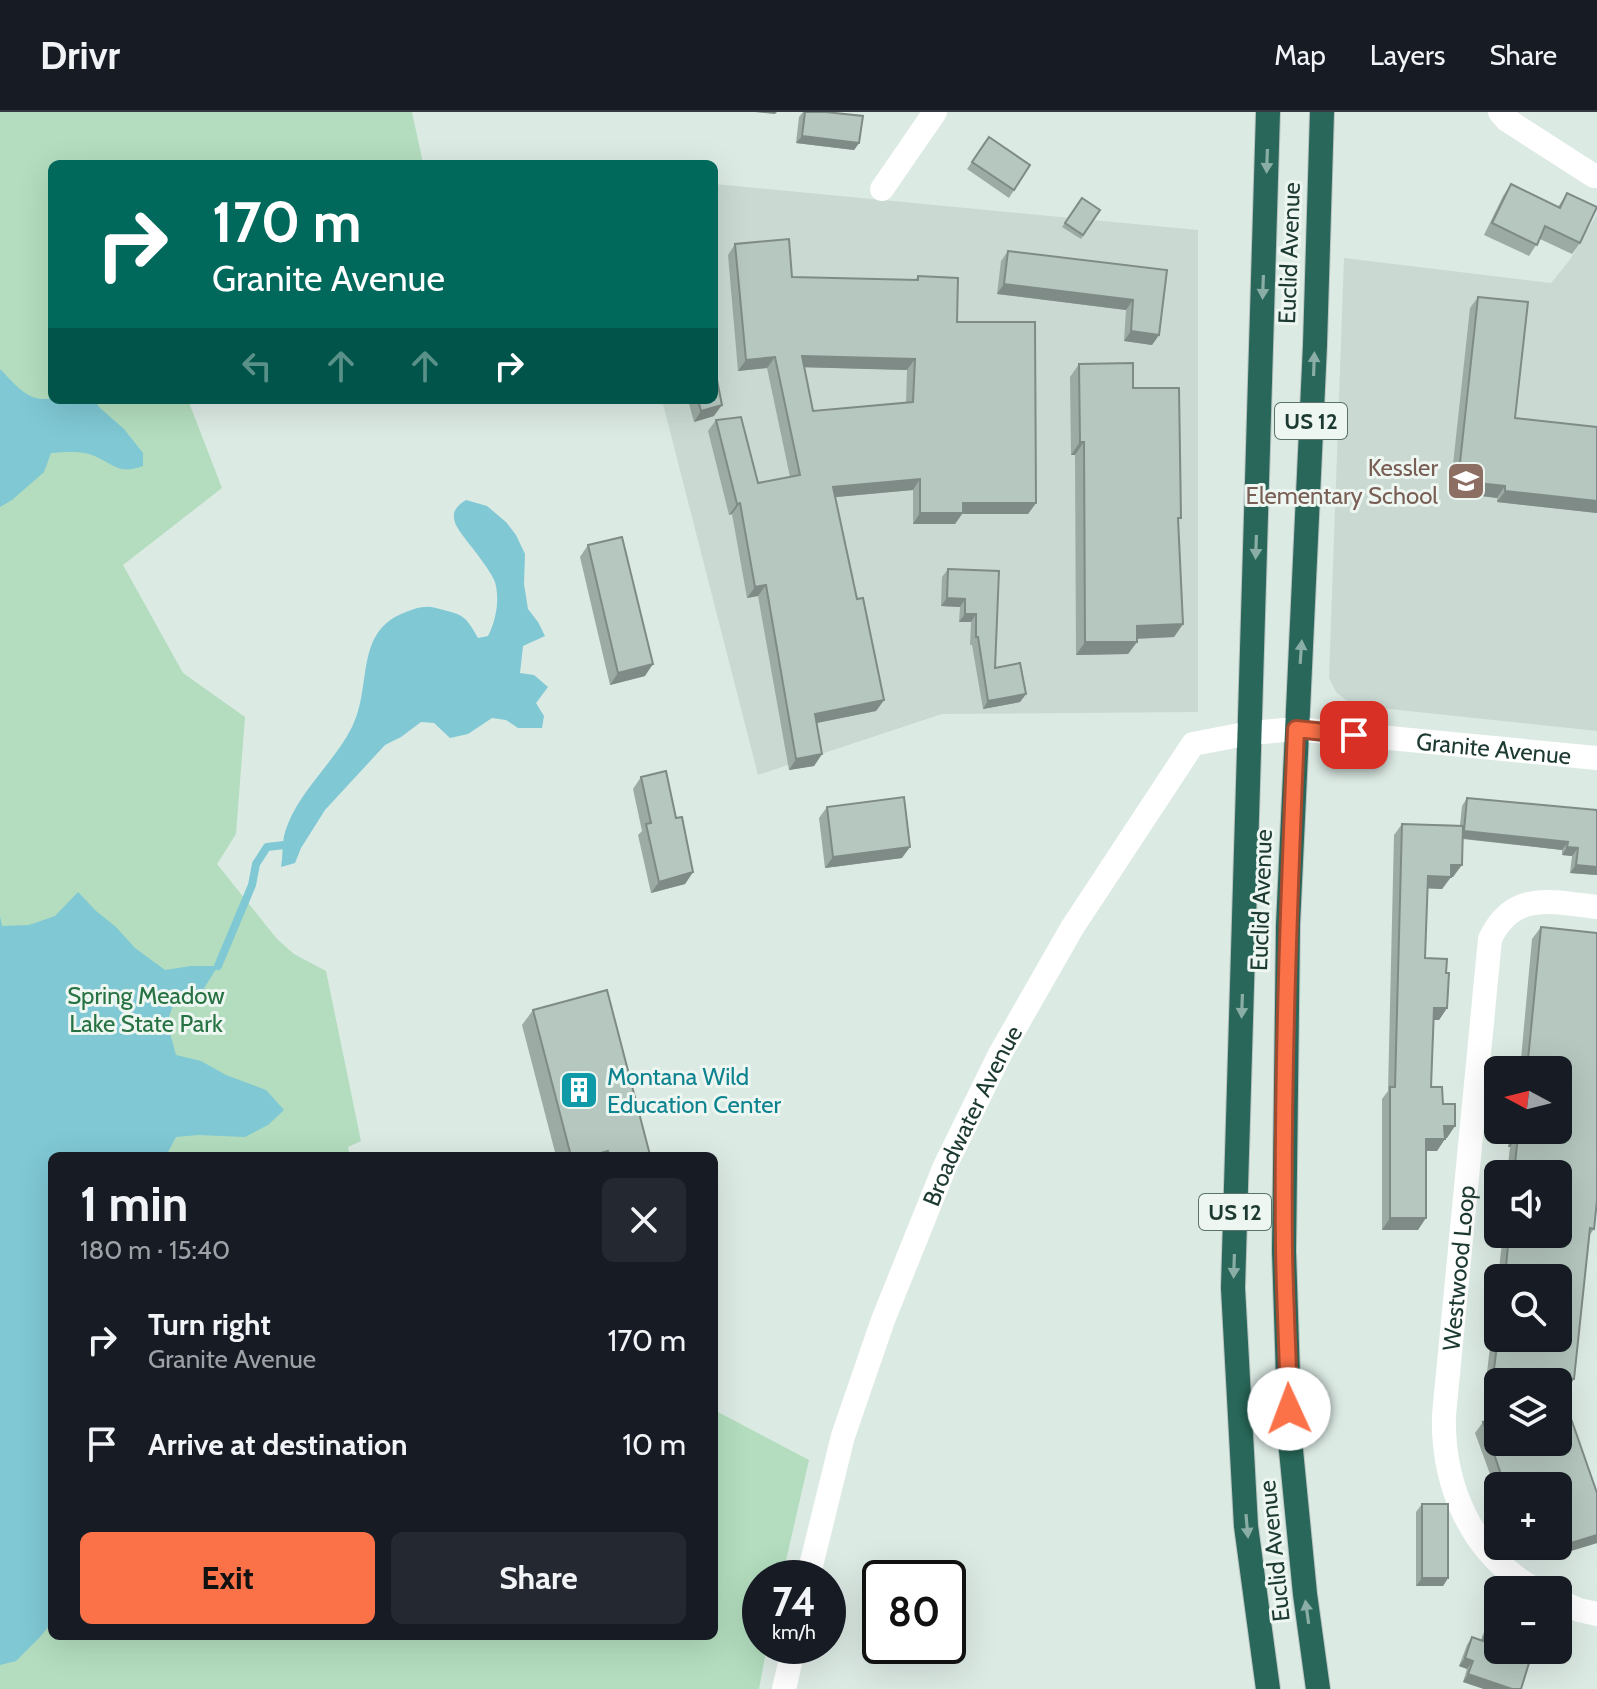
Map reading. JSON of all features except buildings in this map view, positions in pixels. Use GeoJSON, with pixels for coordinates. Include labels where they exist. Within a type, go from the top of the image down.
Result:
{"type":"FeatureCollection","features":[{"type":"Feature","properties":{"kind":"highway","name":"Euclid Avenue"},"geometry":{"type":"LineString","coordinates":[[1268,112],[1233,1288],[1246,1526],[1268,1689]]}},
{"type":"Feature","properties":{"kind":"highway","name":"Euclid Avenue"},"geometry":{"type":"LineString","coordinates":[[1318,1689],[1290,1440],[1284,1251],[1288,925],[1315,345],[1322,112]]}},
{"type":"Feature","properties":{"kind":"street"},"geometry":{"type":"LineString","coordinates":[[882,189],[935,112]]}},
{"type":"Feature","properties":{"kind":"street"},"geometry":{"type":"LineString","coordinates":[[1500,112],[1507,120],[1594,176]]}},
{"type":"Feature","properties":{"kind":"street","name":"Granite Avenue"},"geometry":{"type":"LineString","coordinates":[[1250,733],[1296,729],[1597,758]]}},
{"type":"Feature","properties":{"kind":"street","name":"Broadwater Avenue"},"geometry":{"type":"LineString","coordinates":[[812,1560],[843,1436],[883,1320],[945,1166],[1000,1054],[1072,928],[1193,744],[1250,733]]}},
{"type":"Feature","properties":{"kind":"street","name":"Westwood Loop"},"geometry":{"type":"LineString","coordinates":[[1515,1576],[1503,1568],[1461,1510],[1443,1443],[1490,939],[1497,924],[1506,915],[1526,905],[1548,902],[1597,907]]}},
{"type":"Feature","properties":{"kind":"street"},"geometry":{"type":"LineString","coordinates":[[1572,1607],[1597,1614]]}},
{"type":"Feature","properties":{"kind":"street"},"geometry":{"type":"LineString","coordinates":[[784,1689],[790,1664]]}},
{"type":"Feature","properties":{"kind":"shaded area"},"geometry":{"type":"Polygon","coordinates":[[[718,184],[1198,230],[1198,712],[942,714],[758,775],[663,404],[718,404],[718,184]]]}},
{"type":"Feature","properties":{"kind":"shaded area","name":"Kessler Elementary School"},"geometry":{"type":"Polygon","coordinates":[[[1597,214],[1597,731],[1352,705],[1336,692],[1329,678],[1344,258],[1551,283],[1569,261],[1597,214]]]}},
{"type":"Feature","properties":{"kind":"green space","name":"Spring Meadow Lake State Park"},"geometry":{"type":"Polygon","coordinates":[[[0,112],[412,112],[422,160],[48,160],[48,404],[190,404],[222,488],[123,565],[183,673],[245,717],[236,834],[217,864],[277,939],[294,954],[326,971],[361,1141],[348,1147],[349,1152],[48,1152],[48,1640],[718,1640],[718,1412],[809,1460],[786,1560],[742,1560],[742,1664],[764,1664],[759,1689],[0,1689],[0,112]]]}},
{"type":"Feature","properties":{"kind":"water"},"geometry":{"type":"Polygon","coordinates":[[[0,369],[29,395],[48,398],[48,404],[97,404],[124,429],[143,453],[143,466],[126,469],[89,454],[51,453],[44,472],[0,507],[0,369]]]}},
{"type":"Feature","properties":{"kind":"water"},"geometry":{"type":"Polygon","coordinates":[[[466,500],[487,506],[506,522],[525,554],[524,584],[528,609],[545,636],[523,646],[520,673],[534,675],[548,687],[536,703],[544,716],[542,728],[518,728],[506,720],[492,718],[468,734],[450,738],[434,723],[421,722],[385,745],[325,810],[295,863],[281,867],[289,821],[352,727],[362,695],[371,646],[378,632],[389,621],[406,612],[428,607],[457,614],[465,619],[478,638],[488,636],[496,610],[495,582],[455,522],[455,511],[466,500]]]}},
{"type":"Feature","properties":{"kind":"water"},"geometry":{"type":"Polygon","coordinates":[[[78,892],[135,948],[165,970],[218,966],[203,990],[175,1000],[167,1022],[176,1055],[201,1061],[226,1075],[266,1090],[284,1110],[268,1125],[245,1137],[176,1137],[168,1152],[48,1152],[48,1627],[16,1661],[0,1665],[0,916],[2,926],[29,925],[55,916],[78,892]]]}},
{"type":"Feature","properties":{"kind":"waterway"},"geometry":{"type":"LineString","coordinates":[[218,966],[252,885],[256,864],[267,847],[284,845]]}},
{"type":"Feature","properties":{"kind":"place","name":"Kessler Elementary School"},"geometry":{"type":"Point","coordinates":[1466,481]}},
{"type":"Feature","properties":{"kind":"place","name":"Montana Wild Education Center"},"geometry":{"type":"Point","coordinates":[579,1090]}},
{"type":"Feature","properties":{"kind":"route"},"geometry":{"type":"LineString","coordinates":[[1289,1409],[1284,1251],[1285,1074],[1296,729],[1354,735]]}}]}
